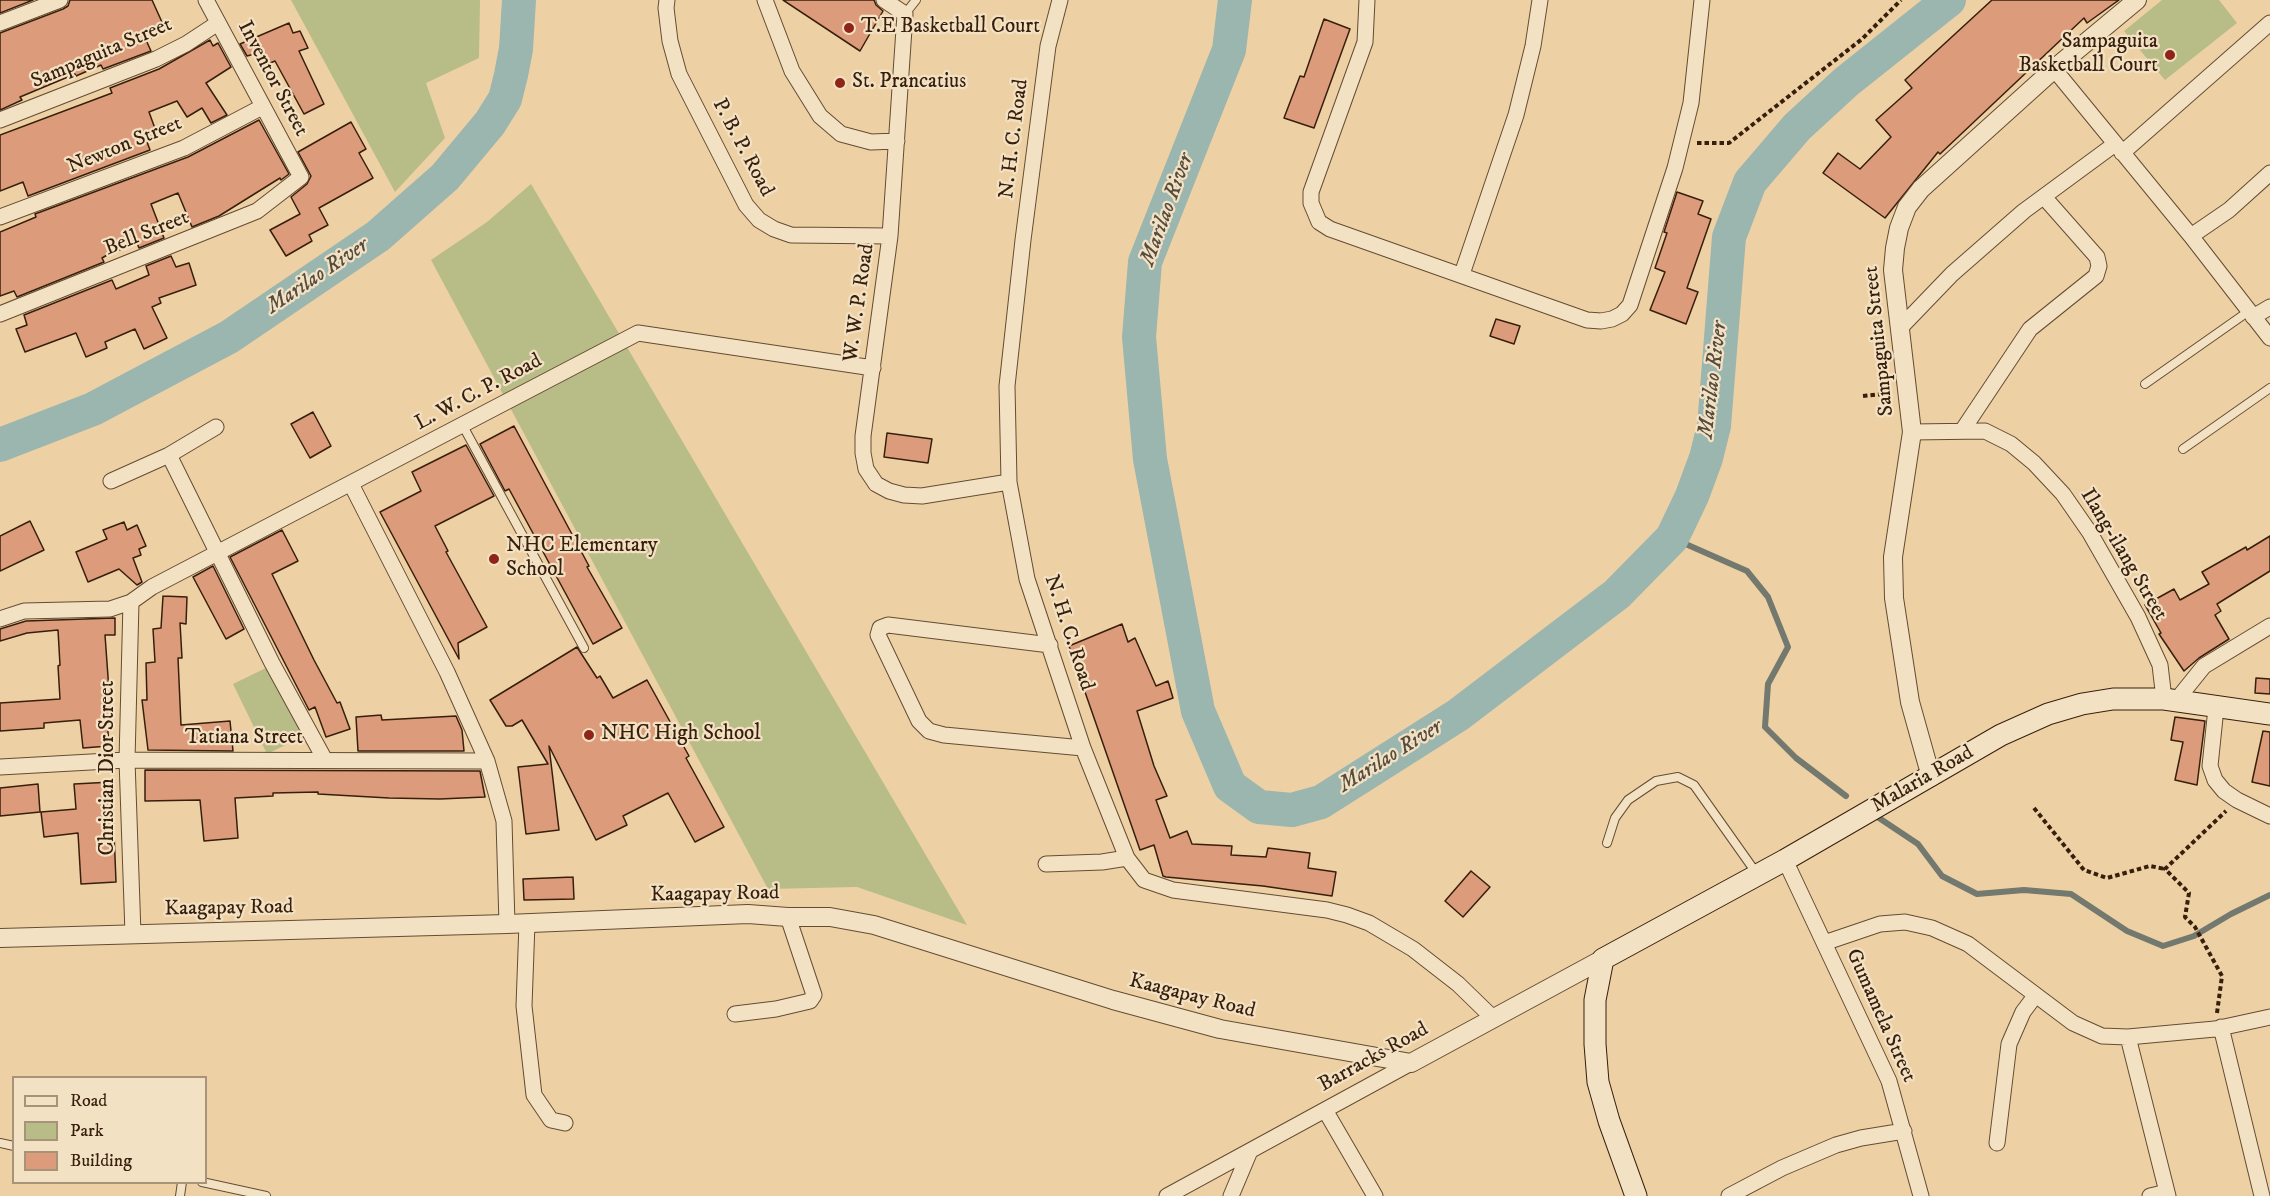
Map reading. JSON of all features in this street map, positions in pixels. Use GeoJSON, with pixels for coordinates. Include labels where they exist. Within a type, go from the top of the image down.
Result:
{"type":"FeatureCollection","features":[{"type":"Feature","properties":{"kind":"main road","name":"Malaria Road"},"geometry":{"type":"LineString","coordinates":[[1603,959],[1785,860],[2001,735],[2048,714],[2082,704],[2113,699],[2170,700],[2270,714]]}},
{"type":"Feature","properties":{"kind":"main road"},"geometry":{"type":"LineString","coordinates":[[1603,959],[1596,1000],[1595,1044],[1598,1082],[1609,1121],[1636,1196]]}},
{"type":"Feature","properties":{"kind":"street"},"geometry":{"type":"LineString","coordinates":[[0,23],[60,0]]}},
{"type":"Feature","properties":{"kind":"street","name":"Inventor Street"},"geometry":{"type":"LineString","coordinates":[[206,0],[301,177]]}},
{"type":"Feature","properties":{"kind":"street","name":"P. B. P. Road"},"geometry":{"type":"LineString","coordinates":[[667,0],[670,41],[680,74],[746,205],[759,220],[791,235],[890,236]]}},
{"type":"Feature","properties":{"kind":"street"},"geometry":{"type":"LineString","coordinates":[[765,0],[792,71],[820,116],[841,134],[871,142],[897,141]]}},
{"type":"Feature","properties":{"kind":"street"},"geometry":{"type":"LineString","coordinates":[[884,0],[905,14]]}},
{"type":"Feature","properties":{"kind":"street","name":"N. H. C. Road"},"geometry":{"type":"LineString","coordinates":[[1060,0],[1048,46],[1024,229],[1007,386],[1009,482],[1027,579],[1083,748],[1127,858],[1144,880],[1173,890],[1327,910],[1369,923],[1413,949],[1458,984],[1494,1019]]}},
{"type":"Feature","properties":{"kind":"street"},"geometry":{"type":"LineString","coordinates":[[1367,0],[1365,42],[1311,192],[1311,203],[1319,222],[1330,229],[1587,320],[1612,319],[1622,314],[1630,305],[1682,142],[1691,103],[1702,0]]}},
{"type":"Feature","properties":{"kind":"street"},"geometry":{"type":"LineString","coordinates":[[1462,274],[1516,115],[1533,46],[1540,0]]}},
{"type":"Feature","properties":{"kind":"street","name":"Sampaguita Street"},"geometry":{"type":"LineString","coordinates":[[1931,777],[1910,702],[1894,598],[1893,557],[1912,432],[1893,270],[1899,228],[1907,207],[1921,189],[2054,69],[2137,0]]}},
{"type":"Feature","properties":{"kind":"street","name":"W. W. P. Road"},"geometry":{"type":"LineString","coordinates":[[905,14],[890,236],[863,436],[866,469],[876,484],[904,495],[922,496],[1009,482]]}},
{"type":"Feature","properties":{"kind":"street","name":"Sampaguita Street"},"geometry":{"type":"LineString","coordinates":[[0,120],[156,59],[186,44],[218,23]]}},
{"type":"Feature","properties":{"kind":"street"},"geometry":{"type":"LineString","coordinates":[[1900,328],[1952,274],[2024,212],[2119,148],[2270,23]]}},
{"type":"Feature","properties":{"kind":"street"},"geometry":{"type":"LineString","coordinates":[[2054,69],[2191,236],[2270,338]]}},
{"type":"Feature","properties":{"kind":"street","name":"Newton Street"},"geometry":{"type":"LineString","coordinates":[[0,218],[184,148],[262,107]]}},
{"type":"Feature","properties":{"kind":"street"},"geometry":{"type":"LineString","coordinates":[[2191,236],[2229,210],[2270,173]]}},
{"type":"Feature","properties":{"kind":"street","name":"Bell Street"},"geometry":{"type":"LineString","coordinates":[[0,314],[257,211],[301,177]]}},
{"type":"Feature","properties":{"kind":"street"},"geometry":{"type":"LineString","coordinates":[[1962,430],[2030,329],[2096,276],[2099,266],[2097,257],[2044,197]]}},
{"type":"Feature","properties":{"kind":"street"},"geometry":{"type":"LineString","coordinates":[[2251,314],[2270,307]]}},
{"type":"Feature","properties":{"kind":"street","name":"L. W. C. P. Road"},"geometry":{"type":"LineString","coordinates":[[131,602],[152,587],[638,333],[873,368]]}},
{"type":"Feature","properties":{"kind":"street"},"geometry":{"type":"LineString","coordinates":[[111,481],[169,456],[216,427]]}},
{"type":"Feature","properties":{"kind":"street","name":"Ilang-ilang Street"},"geometry":{"type":"LineString","coordinates":[[1912,432],[1985,431],[2011,444],[2034,463],[2063,494],[2090,533],[2138,617],[2160,665],[2170,700]]}},
{"type":"Feature","properties":{"kind":"street"},"geometry":{"type":"LineString","coordinates":[[169,456],[272,663],[325,760]]}},
{"type":"Feature","properties":{"kind":"street"},"geometry":{"type":"LineString","coordinates":[[351,484],[452,681],[487,761],[504,821],[507,924]]}},
{"type":"Feature","properties":{"kind":"street"},"geometry":{"type":"LineString","coordinates":[[0,619],[24,611],[110,609],[131,602]]}},
{"type":"Feature","properties":{"kind":"street","name":"Christian Dior Street"},"geometry":{"type":"LineString","coordinates":[[131,602],[127,760],[133,934]]}},
{"type":"Feature","properties":{"kind":"street"},"geometry":{"type":"LineString","coordinates":[[1050,645],[888,625],[880,628],[878,634],[920,721],[929,731],[944,735],[1083,748]]}},
{"type":"Feature","properties":{"kind":"street"},"geometry":{"type":"LineString","coordinates":[[2170,700],[2204,666],[2270,626]]}},
{"type":"Feature","properties":{"kind":"street"},"geometry":{"type":"LineString","coordinates":[[2216,708],[2211,736],[2210,766],[2215,780],[2224,791],[2237,800],[2270,816]]}},
{"type":"Feature","properties":{"kind":"street","name":"Tatiana Street"},"geometry":{"type":"LineString","coordinates":[[0,767],[127,760],[487,761]]}},
{"type":"Feature","properties":{"kind":"street"},"geometry":{"type":"LineString","coordinates":[[1046,864],[1102,862],[1127,858]]}},
{"type":"Feature","properties":{"kind":"street","name":"Gumamela Street"},"geometry":{"type":"LineString","coordinates":[[1785,860],[1888,1081],[1921,1196]]}},
{"type":"Feature","properties":{"kind":"street","name":"Kaagapay Road"},"geometry":{"type":"LineString","coordinates":[[0,938],[507,924],[748,914],[830,917],[874,925],[1113,1000],[1220,1029],[1411,1063]]}},
{"type":"Feature","properties":{"kind":"street"},"geometry":{"type":"LineString","coordinates":[[735,1014],[810,1002],[814,995],[788,917]]}},
{"type":"Feature","properties":{"kind":"street"},"geometry":{"type":"LineString","coordinates":[[1824,943],[1880,924],[1905,922],[1932,928],[1968,944],[2073,1023],[2102,1036],[2127,1037],[2218,1028],[2270,1017]]}},
{"type":"Feature","properties":{"kind":"street"},"geometry":{"type":"LineString","coordinates":[[527,923],[524,1006],[534,1095],[551,1120],[565,1123]]}},
{"type":"Feature","properties":{"kind":"street","name":"Barracks Road"},"geometry":{"type":"LineString","coordinates":[[1167,1196],[1603,959]]}},
{"type":"Feature","properties":{"kind":"street"},"geometry":{"type":"LineString","coordinates":[[1997,1143],[2009,1044],[2023,1012],[2035,996]]}},
{"type":"Feature","properties":{"kind":"street"},"geometry":{"type":"LineString","coordinates":[[2218,1028],[2262,1196]]}},
{"type":"Feature","properties":{"kind":"street"},"geometry":{"type":"LineString","coordinates":[[2127,1037],[2168,1194],[2150,1196]]}},
{"type":"Feature","properties":{"kind":"street"},"geometry":{"type":"LineString","coordinates":[[1325,1110],[1375,1196]]}},
{"type":"Feature","properties":{"kind":"street"},"geometry":{"type":"LineString","coordinates":[[1730,1196],[1782,1168],[1836,1144],[1904,1131]]}},
{"type":"Feature","properties":{"kind":"street"},"geometry":{"type":"LineString","coordinates":[[1231,1196],[1250,1151]]}},
{"type":"Feature","properties":{"kind":"lane"},"geometry":{"type":"LineString","coordinates":[[905,14],[916,0]]}},
{"type":"Feature","properties":{"kind":"lane"},"geometry":{"type":"LineString","coordinates":[[2145,384],[2251,314]]}},
{"type":"Feature","properties":{"kind":"lane"},"geometry":{"type":"LineString","coordinates":[[2183,449],[2270,388]]}},
{"type":"Feature","properties":{"kind":"lane"},"geometry":{"type":"LineString","coordinates":[[463,426],[584,648]]}},
{"type":"Feature","properties":{"kind":"lane"},"geometry":{"type":"LineString","coordinates":[[1607,843],[1615,818],[1628,800],[1656,781],[1678,777],[1694,785],[1757,874]]}},
{"type":"Feature","properties":{"kind":"lane"},"geometry":{"type":"LineString","coordinates":[[207,1183],[266,1196]]}},
{"type":"Feature","properties":{"kind":"path"},"geometry":{"type":"LineString","coordinates":[[1682,142],[1729,143],[1862,39],[1901,0]]}},
{"type":"Feature","properties":{"kind":"path"},"geometry":{"type":"LineString","coordinates":[[1863,396],[1907,391]]}},
{"type":"Feature","properties":{"kind":"path"},"geometry":{"type":"LineString","coordinates":[[2164,869],[2237,800]]}},
{"type":"Feature","properties":{"kind":"path"},"geometry":{"type":"LineString","coordinates":[[2034,808],[2084,870],[2107,878],[2150,866],[2164,869],[2189,893],[2186,917],[2195,927],[2222,976],[2218,1028]]}},
{"type":"Feature","properties":{"kind":"green space"},"geometry":{"type":"Polygon","coordinates":[[[291,0],[480,0],[479,58],[426,83],[445,138],[395,192],[291,0]]]}},
{"type":"Feature","properties":{"kind":"green space","name":"Sampaguita Basketball Court"},"geometry":{"type":"Polygon","coordinates":[[[2162,0],[2219,0],[2237,23],[2165,80],[2124,31],[2162,0]]]}},
{"type":"Feature","properties":{"kind":"green space"},"geometry":{"type":"Polygon","coordinates":[[[531,184],[967,925],[857,887],[768,889],[431,260],[487,222],[531,184]]]}},
{"type":"Feature","properties":{"kind":"green space"},"geometry":{"type":"Polygon","coordinates":[[[270,666],[304,736],[267,754],[233,684],[270,666]]]}},
{"type":"Feature","properties":{"kind":"building"},"geometry":{"type":"Polygon","coordinates":[[[0,0],[33,0],[0,13],[0,0]]]}},
{"type":"Feature","properties":{"kind":"building"},"geometry":{"type":"Polygon","coordinates":[[[70,0],[152,0],[166,31],[146,40],[151,51],[103,69],[101,65],[76,76],[75,74],[20,97],[22,100],[0,110],[0,33],[63,9],[68,6],[70,0]]]}},
{"type":"Feature","properties":{"kind":"building","name":"T.E Basketball Court"},"geometry":{"type":"Polygon","coordinates":[[[783,0],[874,0],[883,11],[860,51],[783,0]]]}},
{"type":"Feature","properties":{"kind":"building"},"geometry":{"type":"Polygon","coordinates":[[[1992,0],[2119,0],[2087,23],[2084,18],[1940,154],[1938,152],[1885,218],[1823,173],[1838,153],[1860,169],[1891,137],[1876,120],[1912,88],[1905,80],[1992,0]]]}},
{"type":"Feature","properties":{"kind":"building"},"geometry":{"type":"Polygon","coordinates":[[[1324,19],[1350,29],[1314,128],[1284,118],[1300,76],[1304,77],[1324,19]]]}},
{"type":"Feature","properties":{"kind":"building"},"geometry":{"type":"Polygon","coordinates":[[[289,23],[293,33],[300,31],[308,48],[299,51],[324,104],[304,114],[275,61],[268,64],[262,52],[247,56],[240,44],[289,23]]]}},
{"type":"Feature","properties":{"kind":"building"},"geometry":{"type":"Polygon","coordinates":[[[210,40],[213,46],[218,43],[231,67],[206,83],[227,115],[211,123],[202,108],[187,117],[177,101],[149,112],[157,134],[146,139],[150,150],[28,196],[23,182],[0,191],[0,135],[112,93],[110,88],[159,69],[210,40]]]}},
{"type":"Feature","properties":{"kind":"building"},"geometry":{"type":"Polygon","coordinates":[[[259,120],[289,174],[281,180],[280,178],[219,216],[192,227],[178,193],[151,204],[164,238],[139,248],[137,243],[109,254],[102,258],[104,262],[17,297],[14,291],[0,296],[0,232],[36,217],[35,214],[188,157],[259,120]]]}},
{"type":"Feature","properties":{"kind":"building"},"geometry":{"type":"Polygon","coordinates":[[[351,122],[366,149],[359,153],[373,178],[319,208],[328,225],[309,235],[312,241],[286,256],[270,230],[300,214],[291,197],[307,184],[311,176],[298,152],[351,122]]]}},
{"type":"Feature","properties":{"kind":"building"},"geometry":{"type":"Polygon","coordinates":[[[1677,192],[1703,201],[1698,214],[1711,219],[1687,288],[1698,292],[1686,324],[1650,310],[1665,272],[1655,268],[1677,192]]]}},
{"type":"Feature","properties":{"kind":"building"},"geometry":{"type":"Polygon","coordinates":[[[171,256],[176,267],[189,263],[196,285],[159,298],[161,303],[152,307],[167,338],[144,349],[135,329],[105,342],[107,348],[86,357],[76,333],[25,352],[16,329],[27,325],[24,315],[112,280],[116,289],[149,275],[146,266],[171,256]]]}},
{"type":"Feature","properties":{"kind":"building"},"geometry":{"type":"Polygon","coordinates":[[[1496,319],[1520,326],[1514,344],[1490,336],[1496,319]]]}},
{"type":"Feature","properties":{"kind":"building"},"geometry":{"type":"Polygon","coordinates":[[[313,412],[331,446],[310,458],[291,424],[313,412]]]}},
{"type":"Feature","properties":{"kind":"building"},"geometry":{"type":"Polygon","coordinates":[[[514,426],[589,566],[587,567],[622,628],[593,644],[509,489],[505,491],[480,444],[514,426]]]}},
{"type":"Feature","properties":{"kind":"building"},"geometry":{"type":"Polygon","coordinates":[[[887,433],[932,439],[928,463],[884,457],[887,433]]]}},
{"type":"Feature","properties":{"kind":"building"},"geometry":{"type":"Polygon","coordinates":[[[466,445],[494,496],[435,526],[448,551],[446,552],[487,627],[458,643],[459,659],[380,512],[421,491],[412,472],[466,445]]]}},
{"type":"Feature","properties":{"kind":"building"},"geometry":{"type":"Polygon","coordinates":[[[30,521],[44,550],[0,571],[0,536],[30,521]]]}},
{"type":"Feature","properties":{"kind":"building"},"geometry":{"type":"Polygon","coordinates":[[[124,522],[127,530],[137,525],[146,546],[139,549],[141,555],[133,558],[142,582],[137,585],[119,569],[88,582],[76,552],[107,539],[103,530],[124,522]]]}},
{"type":"Feature","properties":{"kind":"building"},"geometry":{"type":"Polygon","coordinates":[[[282,530],[298,561],[272,574],[314,660],[337,703],[340,702],[350,729],[326,737],[315,707],[309,710],[230,557],[282,530]]]}},
{"type":"Feature","properties":{"kind":"building"},"geometry":{"type":"Polygon","coordinates":[[[2270,536],[2270,571],[2217,604],[2221,611],[2215,615],[2229,639],[2199,658],[2184,671],[2159,634],[2161,633],[2145,605],[2174,589],[2180,600],[2209,584],[2202,572],[2270,536]]]}},
{"type":"Feature","properties":{"kind":"building"},"geometry":{"type":"Polygon","coordinates":[[[213,566],[244,629],[226,639],[193,577],[213,566]]]}},
{"type":"Feature","properties":{"kind":"building"},"geometry":{"type":"Polygon","coordinates":[[[163,596],[187,597],[186,624],[180,623],[182,658],[178,658],[181,725],[230,721],[233,751],[148,750],[142,700],[147,700],[146,663],[155,662],[153,629],[161,628],[163,596]]]}},
{"type":"Feature","properties":{"kind":"building"},"geometry":{"type":"Polygon","coordinates":[[[115,618],[115,635],[105,635],[111,718],[107,718],[109,746],[83,748],[80,720],[44,723],[44,728],[0,731],[0,703],[60,699],[58,666],[60,665],[58,630],[27,633],[0,641],[0,629],[26,621],[115,618]]]}},
{"type":"Feature","properties":{"kind":"building"},"geometry":{"type":"Polygon","coordinates":[[[1122,624],[1128,642],[1135,638],[1156,686],[1168,681],[1173,698],[1137,711],[1154,766],[1167,796],[1156,800],[1170,838],[1187,831],[1192,844],[1232,846],[1231,855],[1266,857],[1268,848],[1310,853],[1308,868],[1336,872],[1332,896],[1263,886],[1166,877],[1163,876],[1154,845],[1140,850],[1069,646],[1122,624]]]}},
{"type":"Feature","properties":{"kind":"building","name":"NHC High School"},"geometry":{"type":"Polygon","coordinates":[[[577,647],[597,678],[600,676],[613,698],[647,680],[689,756],[686,758],[724,827],[695,842],[668,793],[623,816],[627,825],[596,840],[549,746],[559,830],[526,834],[518,767],[548,764],[522,720],[512,726],[506,726],[490,700],[577,647]]]}},
{"type":"Feature","properties":{"kind":"building"},"geometry":{"type":"Polygon","coordinates":[[[2256,678],[2270,679],[2270,694],[2255,693],[2256,678]]]}},
{"type":"Feature","properties":{"kind":"building"},"geometry":{"type":"Polygon","coordinates":[[[381,715],[382,720],[456,716],[462,730],[464,751],[358,751],[356,717],[381,715]]]}},
{"type":"Feature","properties":{"kind":"building"},"geometry":{"type":"Polygon","coordinates":[[[2175,717],[2205,721],[2197,785],[2175,780],[2183,742],[2171,740],[2175,717]]]}},
{"type":"Feature","properties":{"kind":"building"},"geometry":{"type":"Polygon","coordinates":[[[2263,731],[2270,732],[2270,786],[2252,782],[2263,731]]]}},
{"type":"Feature","properties":{"kind":"building"},"geometry":{"type":"Polygon","coordinates":[[[145,770],[480,771],[485,797],[389,798],[318,794],[318,792],[273,793],[273,796],[235,798],[238,838],[204,841],[200,800],[145,801],[145,770]]]}},
{"type":"Feature","properties":{"kind":"building"},"geometry":{"type":"Polygon","coordinates":[[[112,782],[116,882],[81,884],[78,833],[44,837],[41,812],[76,809],[74,784],[112,782]]]}},
{"type":"Feature","properties":{"kind":"building"},"geometry":{"type":"Polygon","coordinates":[[[38,784],[40,812],[0,816],[0,788],[38,784]]]}},
{"type":"Feature","properties":{"kind":"building"},"geometry":{"type":"Polygon","coordinates":[[[1471,871],[1490,887],[1463,917],[1445,901],[1471,871]]]}},
{"type":"Feature","properties":{"kind":"building"},"geometry":{"type":"Polygon","coordinates":[[[573,877],[574,899],[524,900],[523,879],[573,877]]]}},
{"type":"Feature","properties":{"kind":"waterway","name":"Marilao River"},"geometry":{"type":"LineString","coordinates":[[0,445],[93,409],[229,337],[378,236],[445,177],[490,123],[505,99],[516,49],[519,0]]}},
{"type":"Feature","properties":{"kind":"waterway","name":"Marilao River"},"geometry":{"type":"LineString","coordinates":[[1235,0],[1229,50],[1145,262],[1139,337],[1150,459],[1198,711],[1230,786],[1259,807],[1292,810],[1321,802],[1458,715],[1617,594],[1672,538],[1692,496],[1706,458],[1714,426],[1729,237],[1750,182],[1797,127],[1846,82],[1949,0]]}},
{"type":"Feature","properties":{"kind":"waterway"},"geometry":{"type":"LineString","coordinates":[[1672,538],[1747,571],[1768,597],[1788,647],[1768,684],[1765,727],[1796,758],[1846,796]]}},
{"type":"Feature","properties":{"kind":"waterway"},"geometry":{"type":"LineString","coordinates":[[1879,818],[1918,844],[1942,876],[1977,894],[2024,890],[2071,894],[2127,931],[2163,946],[2194,936],[2270,895]]}},
{"type":"Feature","properties":{"kind":"place","name":"T.E Basketball Court"},"geometry":{"type":"Point","coordinates":[849,28]}},
{"type":"Feature","properties":{"kind":"place","name":"Sampaguita Basketball Court"},"geometry":{"type":"Point","coordinates":[2170,55]}},
{"type":"Feature","properties":{"kind":"place","name":"St. Prancatius"},"geometry":{"type":"Point","coordinates":[840,83]}},
{"type":"Feature","properties":{"kind":"place","name":"NHC Elementary School"},"geometry":{"type":"Point","coordinates":[494,559]}},
{"type":"Feature","properties":{"kind":"place","name":"NHC High School"},"geometry":{"type":"Point","coordinates":[589,735]}}]}
